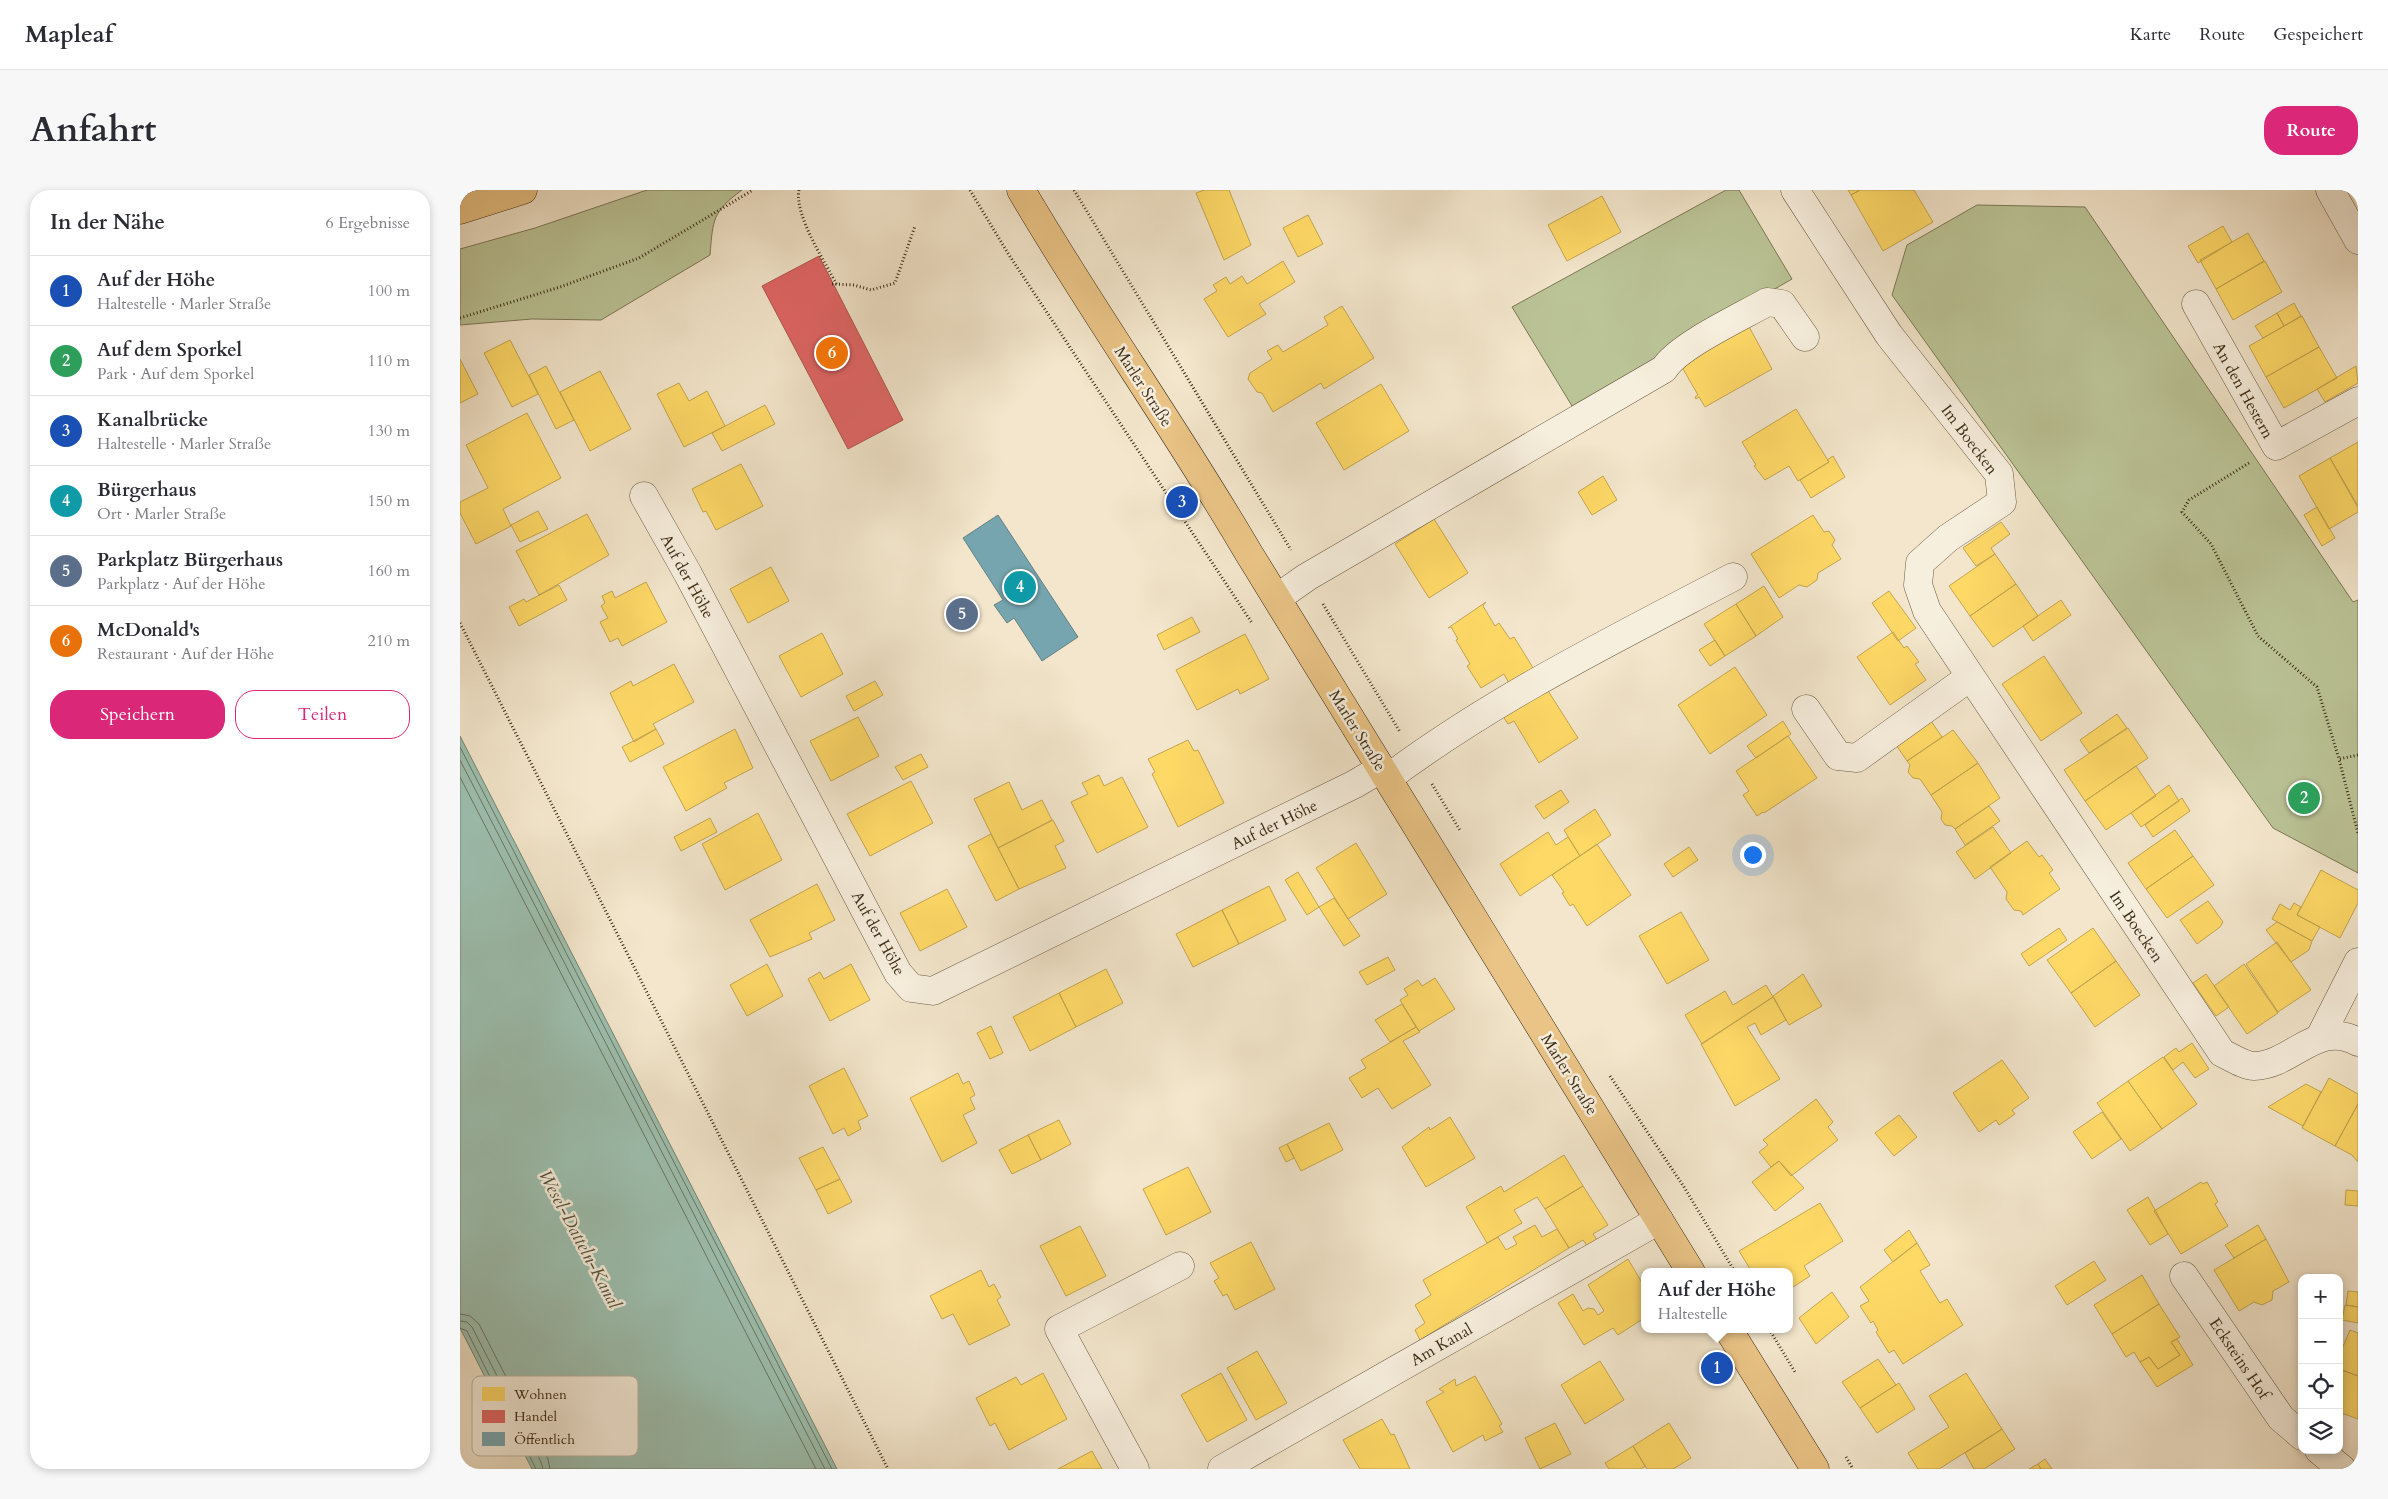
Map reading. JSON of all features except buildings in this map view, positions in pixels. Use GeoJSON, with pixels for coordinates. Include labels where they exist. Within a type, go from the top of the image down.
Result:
{"type":"FeatureCollection","features":[{"type":"Feature","properties":{"kind":"main road"},"geometry":{"type":"LineString","coordinates":[[460,210],[523,190]]}},
{"type":"Feature","properties":{"kind":"main road","name":"Marler Straße"},"geometry":{"type":"LineString","coordinates":[[1021,190],[1068,270],[1209,485],[1689,1268]]}},
{"type":"Feature","properties":{"kind":"main road"},"geometry":{"type":"LineString","coordinates":[[1730,1333],[1815,1469]]}},
{"type":"Feature","properties":{"kind":"street","name":"Im Boecken"},"geometry":{"type":"LineString","coordinates":[[1795,190],[1889,336],[1999,474],[2002,502],[1948,538],[1920,562],[1918,585],[1927,611],[1970,678],[2222,1053],[2253,1066],[2280,1060],[2320,1037],[2348,1036],[2358,1042]]}},
{"type":"Feature","properties":{"kind":"street"},"geometry":{"type":"LineString","coordinates":[[2330,190],[2358,240]]}},
{"type":"Feature","properties":{"kind":"street"},"geometry":{"type":"LineString","coordinates":[[1277,598],[1307,577],[1664,369],[1668,362],[1686,348],[1767,302],[1782,304],[1805,337]]}},
{"type":"Feature","properties":{"kind":"street","name":"An den Hestern"},"geometry":{"type":"LineString","coordinates":[[2196,304],[2276,446],[2358,401]]}},
{"type":"Feature","properties":{"kind":"street","name":"Auf der Höhe"},"geometry":{"type":"LineString","coordinates":[[644,496],[898,973],[911,988],[933,991],[1347,788],[1416,758],[1548,675],[1733,577]]}},
{"type":"Feature","properties":{"kind":"street"},"geometry":{"type":"LineString","coordinates":[[1806,709],[1838,756],[1857,758],[1970,678]]}},
{"type":"Feature","properties":{"kind":"street"},"geometry":{"type":"LineString","coordinates":[[2320,1037],[2358,962]]}},
{"type":"Feature","properties":{"kind":"street","name":"Am Kanal"},"geometry":{"type":"LineString","coordinates":[[1222,1469],[1659,1220]]}},
{"type":"Feature","properties":{"kind":"street"},"geometry":{"type":"LineString","coordinates":[[1135,1469],[1059,1328],[1180,1266]]}},
{"type":"Feature","properties":{"kind":"street","name":"Ecksteins Hof"},"geometry":{"type":"LineString","coordinates":[[2184,1276],[2281,1418],[2298,1433]]}},
{"type":"Feature","properties":{"kind":"street"},"geometry":{"type":"LineString","coordinates":[[2324,1454],[2342,1469]]}},
{"type":"Feature","properties":{"kind":"path"},"geometry":{"type":"LineString","coordinates":[[460,318],[560,287],[638,258],[753,190]]}},
{"type":"Feature","properties":{"kind":"path"},"geometry":{"type":"LineString","coordinates":[[799,190],[797,200],[802,216],[837,286]]}},
{"type":"Feature","properties":{"kind":"path"},"geometry":{"type":"LineString","coordinates":[[970,190],[1009,255],[1254,626]]}},
{"type":"Feature","properties":{"kind":"path"},"geometry":{"type":"LineString","coordinates":[[832,284],[837,286],[854,285],[871,290],[895,283],[915,226]]}},
{"type":"Feature","properties":{"kind":"path"},"geometry":{"type":"LineString","coordinates":[[2276,446],[2189,500],[2182,512],[2211,544],[2258,636],[2317,687],[2339,759],[2358,832]]}},
{"type":"Feature","properties":{"kind":"path"},"geometry":{"type":"LineString","coordinates":[[460,623],[888,1469]]}},
{"type":"Feature","properties":{"kind":"path"},"geometry":{"type":"LineString","coordinates":[[2339,759],[2358,755]]}},
{"type":"Feature","properties":{"kind":"path"},"geometry":{"type":"LineString","coordinates":[[460,1462],[464,1469]]}},
{"type":"Feature","properties":{"kind":"shaded area"},"geometry":{"type":"Polygon","coordinates":[[[647,190],[742,190],[719,211],[712,233],[710,255],[601,320],[532,319],[460,325],[460,249],[535,228],[647,190]]]}},
{"type":"Feature","properties":{"kind":"shaded area"},"geometry":{"type":"Polygon","coordinates":[[[1726,190],[1739,190],[1792,279],[1572,406],[1512,307],[1726,190]]]}},
{"type":"Feature","properties":{"kind":"shaded area"},"geometry":{"type":"Polygon","coordinates":[[[1977,205],[2085,207],[2353,602],[2358,600],[2358,873],[2273,828],[1892,295],[1907,245],[1977,205]]]}},
{"type":"Feature","properties":{"kind":"water","name":"Wesel-Datteln-Kanal"},"geometry":{"type":"Polygon","coordinates":[[[460,736],[837,1469],[532,1469],[525,1456],[638,1456],[638,1376],[485,1376],[460,1328],[460,736]]]}},
{"type":"Feature","properties":{"kind":"place","name":"McDonald's"},"geometry":{"type":"Point","coordinates":[832,353]}},
{"type":"Feature","properties":{"kind":"place","name":"Kanalbrücke"},"geometry":{"type":"Point","coordinates":[1182,502]}},
{"type":"Feature","properties":{"kind":"place","name":"Bürgerhaus"},"geometry":{"type":"Point","coordinates":[1020,587]}},
{"type":"Feature","properties":{"kind":"place","name":"Parkplatz Bürgerhaus"},"geometry":{"type":"Point","coordinates":[962,614]}},
{"type":"Feature","properties":{"kind":"place","name":"Auf dem Sporkel"},"geometry":{"type":"Point","coordinates":[2304,798]}},
{"type":"Feature","properties":{"kind":"place","name":"Auf der Höhe"},"geometry":{"type":"Point","coordinates":[1717,1368]}}]}
